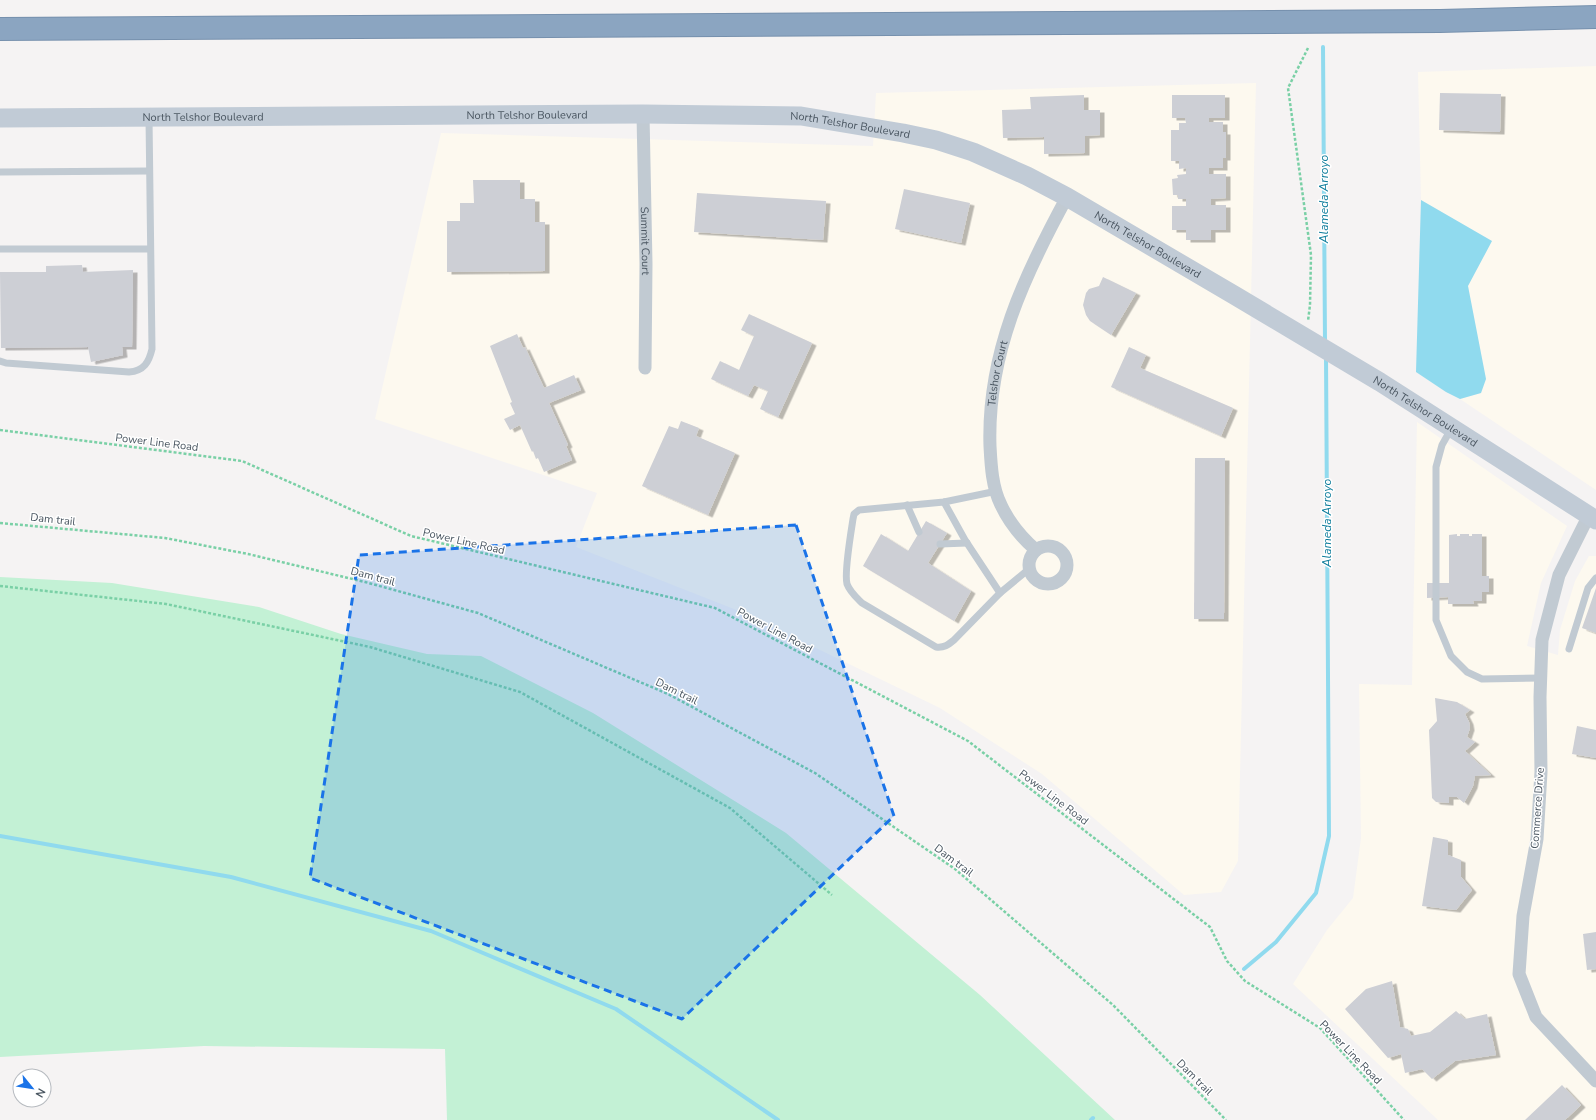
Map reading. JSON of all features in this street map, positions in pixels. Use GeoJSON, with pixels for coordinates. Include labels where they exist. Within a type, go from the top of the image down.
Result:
{"type":"FeatureCollection","features":[{"type":"Feature","properties":{"kind":"highway"},"geometry":{"type":"LineString","coordinates":[[0,29],[1440,21],[1596,17]]}},
{"type":"Feature","properties":{"kind":"highway"},"geometry":{"type":"LineString","coordinates":[[1440,21],[1596,32]]}},
{"type":"Feature","properties":{"kind":"main road","name":"North Telshor Boulevard"},"geometry":{"type":"LineString","coordinates":[[0,118],[643,114],[801,116],[936,140],[973,152],[1027,176],[1067,197],[1234,294],[1452,428],[1593,518]]}},
{"type":"Feature","properties":{"kind":"street","name":"Summit Court"},"geometry":{"type":"LineString","coordinates":[[643,114],[646,264],[645,368]]}},
{"type":"Feature","properties":{"kind":"street","name":"Telshor Court"},"geometry":{"type":"LineString","coordinates":[[1036,550],[1022,537],[1001,505],[991,470],[989,420],[994,382],[1004,338],[1019,293],[1039,248],[1067,197]]}},
{"type":"Feature","properties":{"kind":"street","name":"Commerce Drive"},"geometry":{"type":"LineString","coordinates":[[1593,518],[1559,575],[1542,640],[1540,678],[1541,772],[1537,839],[1523,916],[1519,974],[1536,1017],[1596,1082]]}},
{"type":"Feature","properties":{"kind":"street"},"geometry":{"type":"LineString","coordinates":[[1048,546],[1054,546],[1060,550],[1067,561],[1066,574],[1056,582],[1050,584],[1044,584],[1034,578],[1030,569],[1030,559],[1036,550],[1048,546]]}},
{"type":"Feature","properties":{"kind":"lane"},"geometry":{"type":"LineString","coordinates":[[0,361],[6,363],[129,372],[135,372],[144,368],[152,349],[149,118]]}},
{"type":"Feature","properties":{"kind":"lane"},"geometry":{"type":"LineString","coordinates":[[0,172],[149,172]]}},
{"type":"Feature","properties":{"kind":"lane"},"geometry":{"type":"LineString","coordinates":[[0,250],[150,249]]}},
{"type":"Feature","properties":{"kind":"lane"},"geometry":{"type":"LineString","coordinates":[[1452,428],[1442,445],[1436,467],[1436,620],[1451,656],[1467,672],[1482,679],[1540,678]]}},
{"type":"Feature","properties":{"kind":"lane"},"geometry":{"type":"LineString","coordinates":[[997,491],[944,502],[859,510],[854,514],[846,576],[850,590],[862,603],[940,648],[946,646],[954,640],[1000,593],[1030,569]]}},
{"type":"Feature","properties":{"kind":"lane"},"geometry":{"type":"LineString","coordinates":[[944,502],[967,543],[1000,593]]}},
{"type":"Feature","properties":{"kind":"lane"},"geometry":{"type":"LineString","coordinates":[[908,506],[919,532]]}},
{"type":"Feature","properties":{"kind":"lane"},"geometry":{"type":"LineString","coordinates":[[940,544],[967,543]]}},
{"type":"Feature","properties":{"kind":"lane"},"geometry":{"type":"LineString","coordinates":[[1569,649],[1588,588],[1596,578]]}},
{"type":"Feature","properties":{"kind":"path"},"geometry":{"type":"LineString","coordinates":[[1306,339],[1310,305],[1311,255],[1288,88],[1308,48]]}},
{"type":"Feature","properties":{"kind":"path","name":"Power Line Road"},"geometry":{"type":"LineString","coordinates":[[0,430],[242,461],[411,536],[715,608],[968,741],[1210,927],[1227,961],[1245,981],[1320,1028],[1404,1120]]}},
{"type":"Feature","properties":{"kind":"path","name":"Dam trail"},"geometry":{"type":"LineString","coordinates":[[0,523],[164,538],[248,554],[365,582],[478,613],[668,694],[815,773],[955,869],[1113,1005],[1226,1120]]}},
{"type":"Feature","properties":{"kind":"path"},"geometry":{"type":"LineString","coordinates":[[0,586],[166,604],[370,647],[520,692],[730,808],[832,894]]}},
{"type":"Feature","properties":{"kind":"highlighted area"},"geometry":{"type":"Polygon","coordinates":[[[796,525],[894,816],[682,1019],[310,878],[359,555],[796,525]]]}},
{"type":"Feature","properties":{"kind":"shaded area"},"geometry":{"type":"Polygon","coordinates":[[[1596,66],[1596,490],[1460,399],[1481,393],[1486,379],[1468,286],[1492,241],[1421,200],[1418,72],[1596,66]]]}},
{"type":"Feature","properties":{"kind":"shaded area"},"geometry":{"type":"Polygon","coordinates":[[[1256,83],[1238,861],[1221,892],[1184,895],[1042,774],[940,708],[739,611],[576,547],[597,493],[375,419],[441,133],[873,146],[876,93],[1256,83]]]}},
{"type":"Feature","properties":{"kind":"shaded area"},"geometry":{"type":"Polygon","coordinates":[[[1417,422],[1567,526],[1541,583],[1527,646],[1558,655],[1560,630],[1575,581],[1589,556],[1596,556],[1596,1120],[1438,1120],[1293,984],[1327,930],[1353,898],[1361,838],[1359,684],[1412,685],[1417,422]]]}},
{"type":"Feature","properties":{"kind":"green space"},"geometry":{"type":"Polygon","coordinates":[[[0,577],[112,583],[259,607],[341,634],[427,654],[481,656],[593,713],[786,833],[980,995],[1115,1120],[447,1120],[445,1049],[204,1046],[0,1057],[0,577]]]}},
{"type":"Feature","properties":{"kind":"water"},"geometry":{"type":"Polygon","coordinates":[[[1421,200],[1492,241],[1468,286],[1486,379],[1481,393],[1460,399],[1446,392],[1416,372],[1421,200]]]}},
{"type":"Feature","properties":{"kind":"building"},"geometry":{"type":"Polygon","coordinates":[[[1440,93],[1501,94],[1500,132],[1439,130],[1440,93]]]}},
{"type":"Feature","properties":{"kind":"building"},"geometry":{"type":"Polygon","coordinates":[[[1084,95],[1084,110],[1100,110],[1100,135],[1085,136],[1085,153],[1044,154],[1044,137],[1003,138],[1002,110],[1031,109],[1030,97],[1084,95]]]}},
{"type":"Feature","properties":{"kind":"building"},"geometry":{"type":"Polygon","coordinates":[[[1172,95],[1225,95],[1225,118],[1209,118],[1209,122],[1223,122],[1223,132],[1226,132],[1226,158],[1223,158],[1223,168],[1209,168],[1209,174],[1226,174],[1226,198],[1211,199],[1211,205],[1226,205],[1226,230],[1211,230],[1211,240],[1186,240],[1186,230],[1172,230],[1172,206],[1186,206],[1186,199],[1178,199],[1178,195],[1173,195],[1172,179],[1178,178],[1177,175],[1186,174],[1186,168],[1179,169],[1179,161],[1171,161],[1171,130],[1179,130],[1179,123],[1186,123],[1185,118],[1172,118],[1172,95]]]}},
{"type":"Feature","properties":{"kind":"building"},"geometry":{"type":"Polygon","coordinates":[[[473,180],[520,180],[520,199],[535,199],[535,222],[545,222],[545,271],[447,272],[447,221],[460,221],[460,203],[474,203],[473,180]]]}},
{"type":"Feature","properties":{"kind":"building"},"geometry":{"type":"Polygon","coordinates":[[[904,189],[970,203],[961,243],[895,229],[904,189]]]}},
{"type":"Feature","properties":{"kind":"building"},"geometry":{"type":"Polygon","coordinates":[[[697,193],[826,201],[823,240],[694,232],[697,193]]]}},
{"type":"Feature","properties":{"kind":"building"},"geometry":{"type":"Polygon","coordinates":[[[82,265],[83,272],[133,270],[132,347],[122,347],[123,355],[91,362],[88,347],[1,348],[0,272],[46,272],[46,266],[82,265]]]}},
{"type":"Feature","properties":{"kind":"building"},"geometry":{"type":"Polygon","coordinates":[[[1103,277],[1136,293],[1111,335],[1090,321],[1086,315],[1083,305],[1086,293],[1089,289],[1099,286],[1103,277]]]}},
{"type":"Feature","properties":{"kind":"building"},"geometry":{"type":"Polygon","coordinates":[[[749,314],[812,343],[778,417],[760,409],[768,391],[754,385],[748,396],[711,379],[720,361],[739,370],[754,336],[741,330],[749,314]]]}},
{"type":"Feature","properties":{"kind":"building"},"geometry":{"type":"Polygon","coordinates":[[[517,334],[523,348],[525,347],[544,388],[574,375],[581,390],[549,403],[568,445],[566,446],[572,460],[544,472],[538,458],[536,459],[533,451],[532,452],[520,425],[510,430],[504,419],[515,414],[510,403],[512,402],[490,346],[517,334]]]}},
{"type":"Feature","properties":{"kind":"building"},"geometry":{"type":"Polygon","coordinates":[[[1129,347],[1146,355],[1140,368],[1233,408],[1221,436],[1111,387],[1129,347]]]}},
{"type":"Feature","properties":{"kind":"building"},"geometry":{"type":"Polygon","coordinates":[[[681,421],[699,428],[696,436],[735,453],[708,515],[642,486],[669,426],[678,429],[681,421]]]}},
{"type":"Feature","properties":{"kind":"building"},"geometry":{"type":"Polygon","coordinates":[[[1195,458],[1225,458],[1224,619],[1194,619],[1195,458]]]}},
{"type":"Feature","properties":{"kind":"building"},"geometry":{"type":"Polygon","coordinates":[[[926,521],[947,533],[928,563],[971,591],[954,621],[863,566],[881,534],[908,551],[926,521]]]}},
{"type":"Feature","properties":{"kind":"building"},"geometry":{"type":"Polygon","coordinates":[[[1457,534],[1457,536],[1460,536],[1460,534],[1469,534],[1469,536],[1472,536],[1472,534],[1482,534],[1482,576],[1489,576],[1489,592],[1482,592],[1482,601],[1473,601],[1474,604],[1448,604],[1448,597],[1427,598],[1427,583],[1449,583],[1449,535],[1457,534]]]}},
{"type":"Feature","properties":{"kind":"building"},"geometry":{"type":"Polygon","coordinates":[[[1596,588],[1596,633],[1582,628],[1596,588]]]}},
{"type":"Feature","properties":{"kind":"building"},"geometry":{"type":"Polygon","coordinates":[[[1435,698],[1457,702],[1470,710],[1465,714],[1470,728],[1467,737],[1475,742],[1465,751],[1491,775],[1475,776],[1473,786],[1464,803],[1457,797],[1449,797],[1449,803],[1436,802],[1432,798],[1429,730],[1437,721],[1435,698]]]}},
{"type":"Feature","properties":{"kind":"building"},"geometry":{"type":"Polygon","coordinates":[[[1577,726],[1596,730],[1596,758],[1572,754],[1577,726]]]}},
{"type":"Feature","properties":{"kind":"building"},"geometry":{"type":"Polygon","coordinates":[[[1433,837],[1448,840],[1448,855],[1461,860],[1461,877],[1472,890],[1456,910],[1422,906],[1433,837]]]}},
{"type":"Feature","properties":{"kind":"building"},"geometry":{"type":"Polygon","coordinates":[[[1596,932],[1596,969],[1587,970],[1583,934],[1596,932]]]}},
{"type":"Feature","properties":{"kind":"building"},"geometry":{"type":"Polygon","coordinates":[[[1392,981],[1400,1027],[1408,1029],[1411,1036],[1430,1032],[1456,1011],[1465,1019],[1487,1014],[1496,1055],[1455,1061],[1432,1079],[1422,1069],[1405,1073],[1401,1054],[1388,1058],[1345,1009],[1366,989],[1392,981]]]}},
{"type":"Feature","properties":{"kind":"building"},"geometry":{"type":"Polygon","coordinates":[[[1562,1085],[1581,1105],[1565,1120],[1525,1120],[1562,1085]]]}},
{"type":"Feature","properties":{"kind":"waterway","name":"Alameda Arroyo"},"geometry":{"type":"LineString","coordinates":[[1323,47],[1325,343]]}},
{"type":"Feature","properties":{"kind":"waterway","name":"Alameda Arroyo"},"geometry":{"type":"LineString","coordinates":[[1244,969],[1276,942],[1316,893],[1329,836],[1326,356]]}},
{"type":"Feature","properties":{"kind":"waterway"},"geometry":{"type":"LineString","coordinates":[[0,836],[231,877],[431,931],[616,1009],[778,1120]]}}]}
